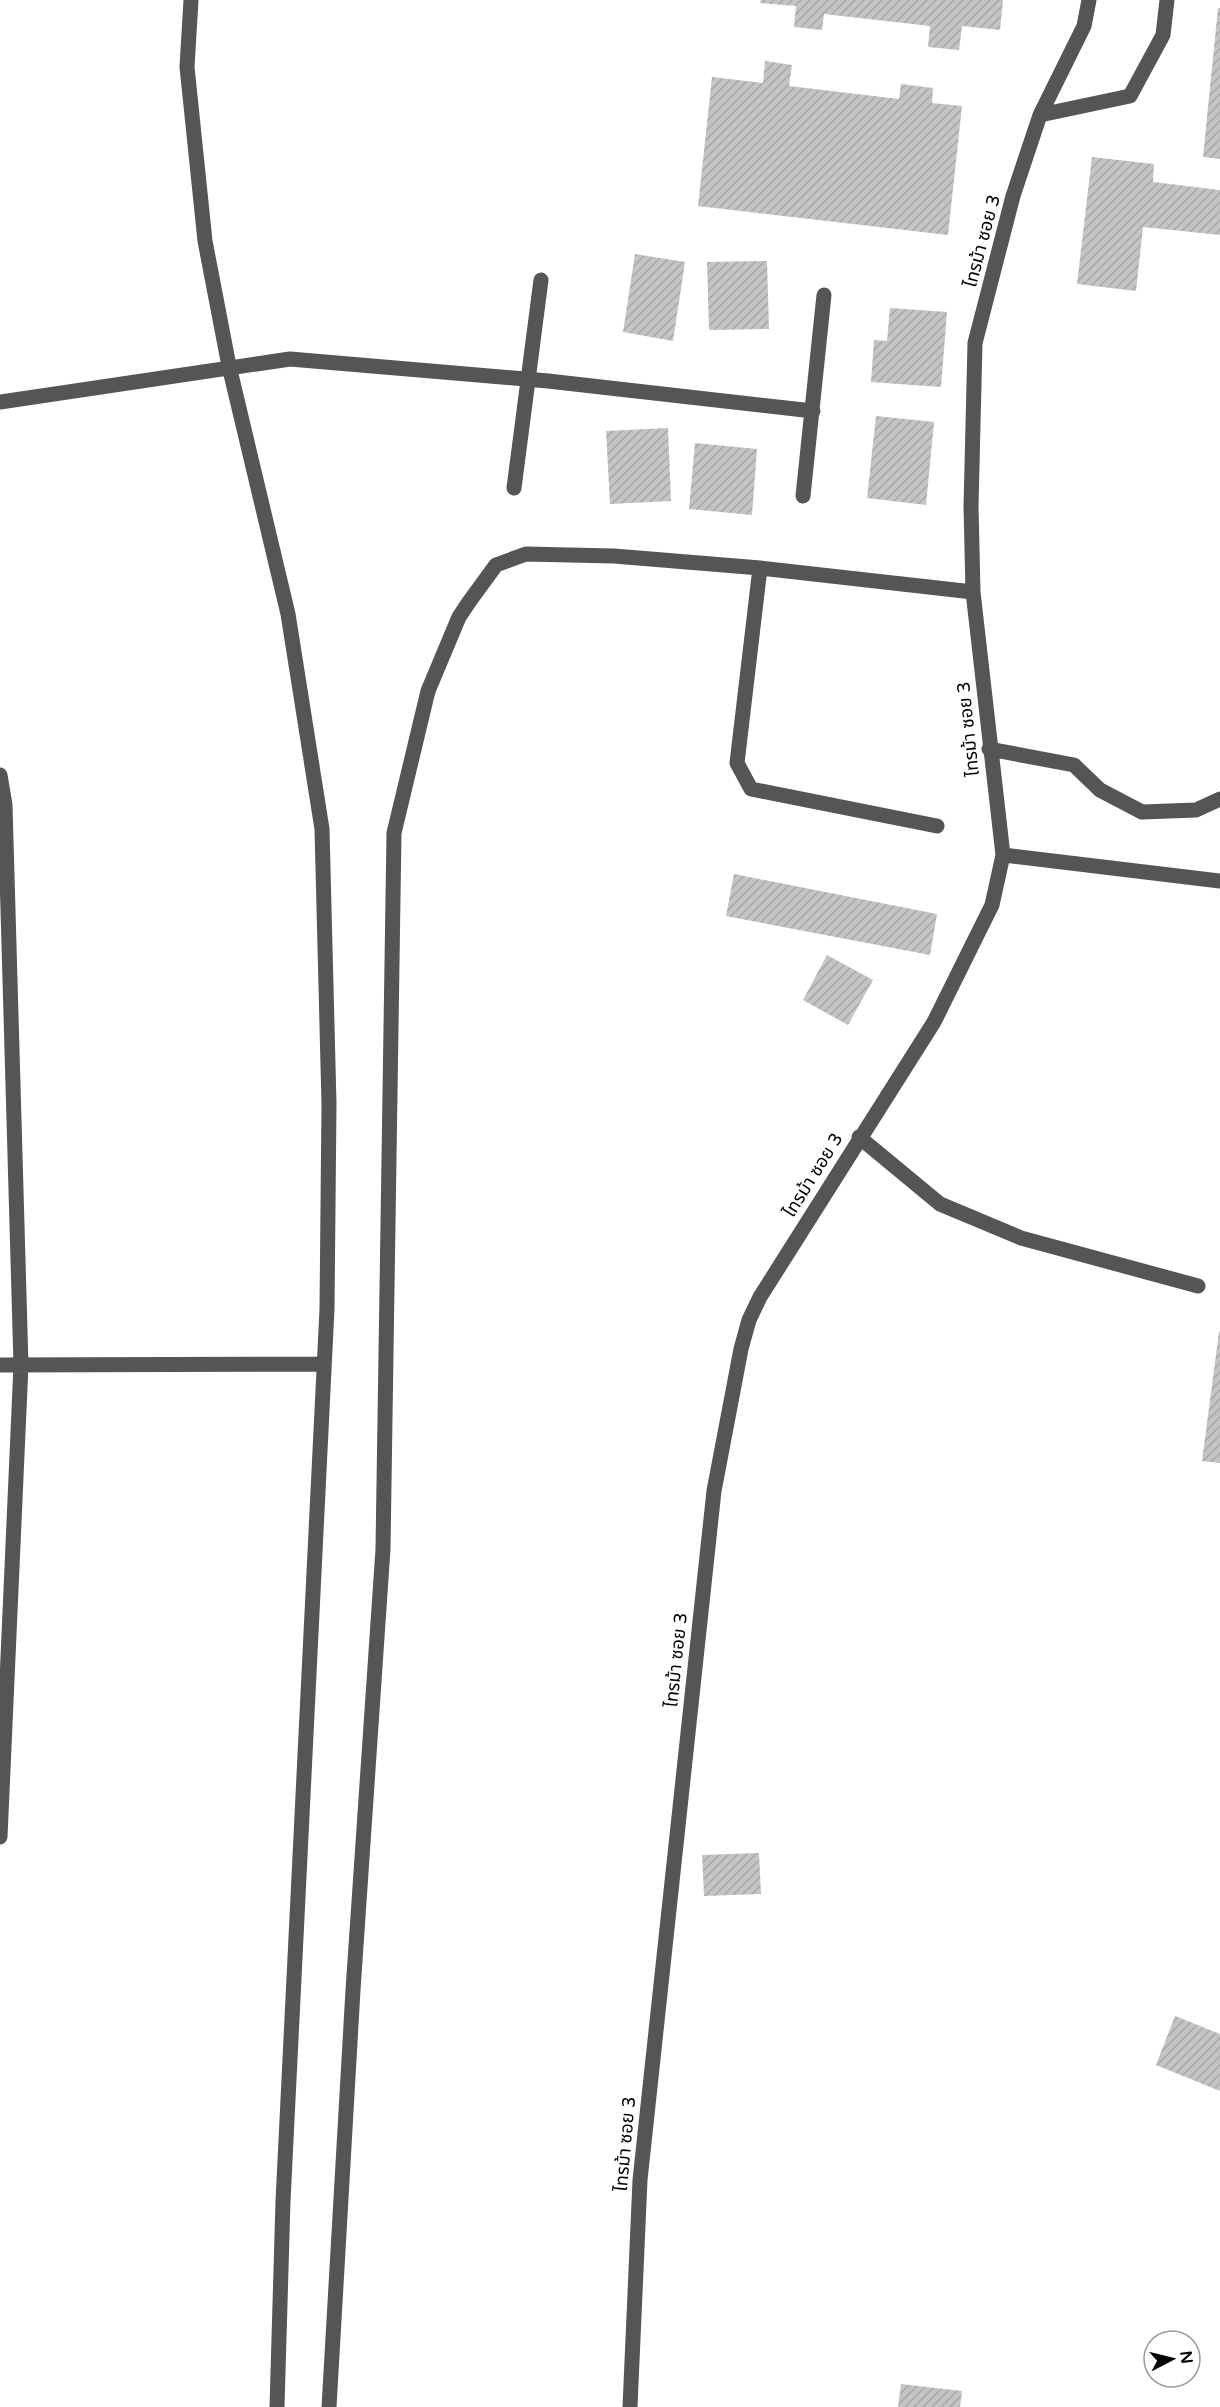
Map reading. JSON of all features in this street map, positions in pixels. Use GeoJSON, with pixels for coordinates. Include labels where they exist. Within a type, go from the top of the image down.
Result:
{"type":"FeatureCollection","features":[{"type":"Feature","properties":{"kind":"street"},"geometry":{"type":"LineString","coordinates":[[191,0],[187,67],[205,241],[229,366],[288,614],[322,829],[329,1104],[327,1309],[283,2201],[277,2407]]}},
{"type":"Feature","properties":{"kind":"street","name":"ไทรม้า ซอย 3"},"geometry":{"type":"LineString","coordinates":[[630,2407],[640,2180],[714,1491],[749,1320],[760,1297],[859,1137],[934,1022],[992,905],[1003,855],[989,749],[973,592],[971,506],[975,343],[1013,195],[1040,115],[1084,26],[1089,0]]}},
{"type":"Feature","properties":{"kind":"street"},"geometry":{"type":"LineString","coordinates":[[1040,115],[1130,96],[1163,35],[1167,0]]}},
{"type":"Feature","properties":{"kind":"street"},"geometry":{"type":"LineString","coordinates":[[514,488],[541,280]]}},
{"type":"Feature","properties":{"kind":"street"},"geometry":{"type":"LineString","coordinates":[[802,496],[824,295]]}},
{"type":"Feature","properties":{"kind":"street"},"geometry":{"type":"LineString","coordinates":[[0,402],[229,366],[290,359],[529,379],[813,411]]}},
{"type":"Feature","properties":{"kind":"street"},"geometry":{"type":"LineString","coordinates":[[329,2407],[354,1978],[383,1549],[394,833],[428,691],[459,617],[496,565],[526,554],[614,556],[760,568],[973,592]]}},
{"type":"Feature","properties":{"kind":"street"},"geometry":{"type":"LineString","coordinates":[[760,568],[737,763],[751,789],[937,826]]}},
{"type":"Feature","properties":{"kind":"street"},"geometry":{"type":"LineString","coordinates":[[989,749],[1074,765],[1100,790],[1142,812],[1196,810],[1220,799]]}},
{"type":"Feature","properties":{"kind":"street"},"geometry":{"type":"LineString","coordinates":[[0,776],[5,805],[21,1365],[0,1837]]}},
{"type":"Feature","properties":{"kind":"street"},"geometry":{"type":"LineString","coordinates":[[1003,855],[1220,881]]}},
{"type":"Feature","properties":{"kind":"street"},"geometry":{"type":"LineString","coordinates":[[859,1137],[940,1204],[1021,1238],[1198,1286]]}},
{"type":"Feature","properties":{"kind":"street"},"geometry":{"type":"LineString","coordinates":[[0,1365],[324,1364]]}},
{"type":"Feature","properties":{"kind":"building"},"geometry":{"type":"Polygon","coordinates":[[[761,0],[1003,0],[1000,30],[962,26],[959,50],[928,47],[930,26],[824,14],[822,30],[794,27],[796,6],[760,3],[761,0]]]}},
{"type":"Feature","properties":{"kind":"building"},"geometry":{"type":"Polygon","coordinates":[[[1218,8],[1220,8],[1220,159],[1203,157],[1218,8]]]}},
{"type":"Feature","properties":{"kind":"building"},"geometry":{"type":"Polygon","coordinates":[[[765,61],[792,65],[789,86],[899,99],[901,84],[933,88],[932,103],[962,106],[948,235],[698,206],[712,77],[763,83],[765,61]]]}},
{"type":"Feature","properties":{"kind":"building"},"geometry":{"type":"Polygon","coordinates":[[[1092,157],[1154,164],[1153,182],[1220,190],[1220,235],[1143,227],[1136,291],[1077,284],[1092,157]]]}},
{"type":"Feature","properties":{"kind":"building"},"geometry":{"type":"Polygon","coordinates":[[[635,254],[685,262],[673,341],[623,332],[635,254]]]}},
{"type":"Feature","properties":{"kind":"building"},"geometry":{"type":"Polygon","coordinates":[[[767,261],[769,329],[709,330],[707,262],[767,261]]]}},
{"type":"Feature","properties":{"kind":"building"},"geometry":{"type":"Polygon","coordinates":[[[890,308],[947,312],[941,387],[871,382],[874,340],[887,341],[890,308]]]}},
{"type":"Feature","properties":{"kind":"building"},"geometry":{"type":"Polygon","coordinates":[[[876,416],[934,422],[926,505],[867,498],[876,416]]]}},
{"type":"Feature","properties":{"kind":"building"},"geometry":{"type":"Polygon","coordinates":[[[668,428],[671,501],[610,504],[606,431],[668,428]]]}},
{"type":"Feature","properties":{"kind":"building"},"geometry":{"type":"Polygon","coordinates":[[[695,443],[757,449],[752,515],[689,509],[695,443]]]}},
{"type":"Feature","properties":{"kind":"building"},"geometry":{"type":"Polygon","coordinates":[[[734,874],[937,914],[930,955],[726,916],[734,874]]]}},
{"type":"Feature","properties":{"kind":"building"},"geometry":{"type":"Polygon","coordinates":[[[827,955],[873,980],[848,1025],[803,1000],[827,955]]]}},
{"type":"Feature","properties":{"kind":"building"},"geometry":{"type":"Polygon","coordinates":[[[1220,1332],[1220,1463],[1202,1461],[1220,1332]]]}},
{"type":"Feature","properties":{"kind":"building"},"geometry":{"type":"Polygon","coordinates":[[[759,1853],[761,1894],[704,1896],[702,1855],[759,1853]]]}},
{"type":"Feature","properties":{"kind":"building"},"geometry":{"type":"Polygon","coordinates":[[[1175,2016],[1220,2034],[1220,2091],[1156,2065],[1175,2016]]]}},
{"type":"Feature","properties":{"kind":"building"},"geometry":{"type":"Polygon","coordinates":[[[901,2384],[962,2391],[960,2407],[898,2407],[901,2384]]]}}]}
